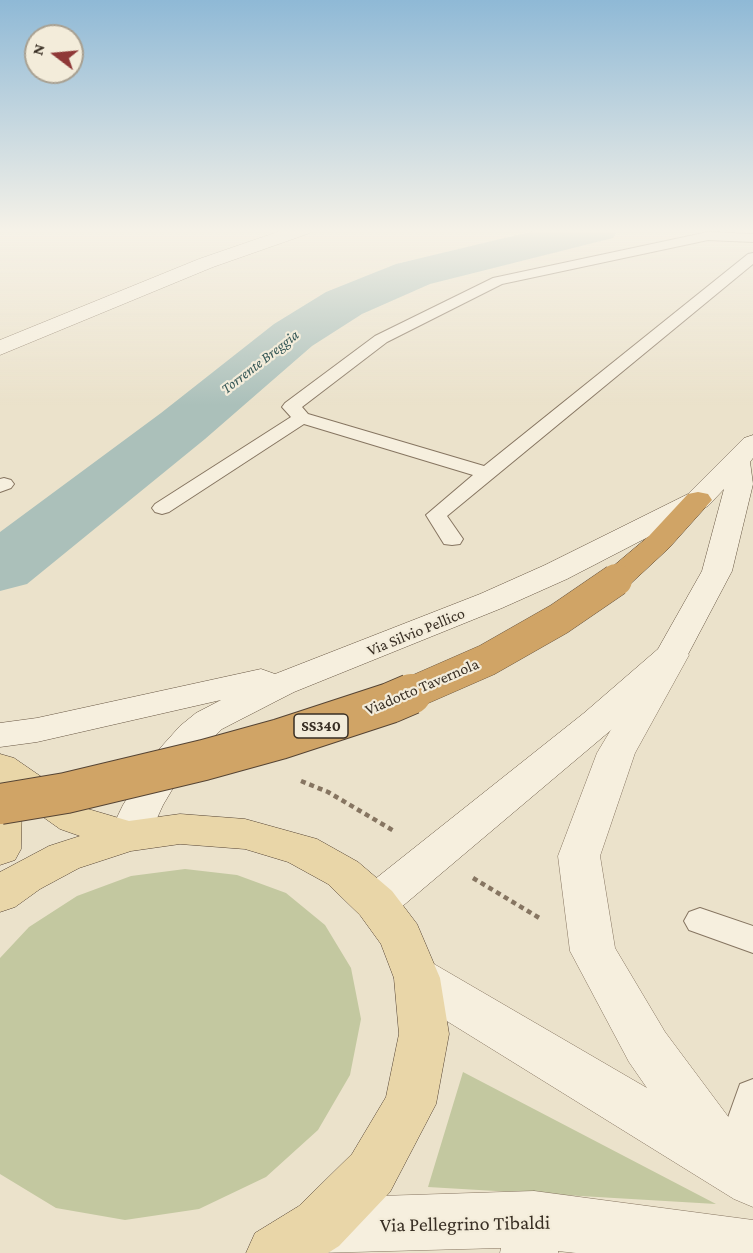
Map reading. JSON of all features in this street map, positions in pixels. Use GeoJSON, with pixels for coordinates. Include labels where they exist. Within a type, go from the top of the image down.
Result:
{"type":"FeatureCollection","features":[{"type":"Feature","properties":{"kind":"highway","name":"Viadotto Tavernola"},"geometry":{"type":"LineString","coordinates":[[0,804],[66,793],[204,760],[280,739],[390,703],[496,655],[560,619],[616,580],[659,542],[698,500]]}},
{"type":"Feature","properties":{"kind":"main road"},"geometry":{"type":"LineString","coordinates":[[0,348],[147,287]]}},
{"type":"Feature","properties":{"kind":"main road","name":"Via Silvio Pellico"},"geometry":{"type":"LineString","coordinates":[[129,836],[155,783],[179,749],[209,721],[236,706],[336,663],[491,602],[546,577],[698,500],[744,451]]}},
{"type":"Feature","properties":{"kind":"main road","name":"Via Silvio Pellico"},"geometry":{"type":"LineString","coordinates":[[376,903],[597,722],[672,655],[717,571],[739,484],[744,451]]}},
{"type":"Feature","properties":{"kind":"main road"},"geometry":{"type":"LineString","coordinates":[[672,655],[616,753],[579,856],[593,951],[647,1047],[742,1174]]}},
{"type":"Feature","properties":{"kind":"main road"},"geometry":{"type":"LineString","coordinates":[[0,735],[37,730],[336,663]]}},
{"type":"Feature","properties":{"kind":"main road"},"geometry":{"type":"LineString","coordinates":[[0,767],[74,819],[129,836]]}},
{"type":"Feature","properties":{"kind":"main road"},"geometry":{"type":"LineString","coordinates":[[0,791],[2,797],[0,849]]}},
{"type":"Feature","properties":{"kind":"main road"},"geometry":{"type":"LineString","coordinates":[[0,895],[25,877],[64,857],[129,836],[180,829],[245,834],[302,850],[343,873],[376,903],[401,937],[417,978],[424,1034],[410,1104],[371,1173],[297,1240]]}},
{"type":"Feature","properties":{"kind":"main road"},"geometry":{"type":"LineString","coordinates":[[417,978],[742,1174]]}},
{"type":"Feature","properties":{"kind":"main road","name":"Via Pellegrino Tibaldi"},"geometry":{"type":"LineString","coordinates":[[297,1240],[532,1236],[753,1249]]}},
{"type":"Feature","properties":{"kind":"lane"},"geometry":{"type":"LineString","coordinates":[[485,287],[381,339],[291,407],[302,418],[486,473]]}},
{"type":"Feature","properties":{"kind":"lane"},"geometry":{"type":"LineString","coordinates":[[452,539],[436,515],[715,287]]}},
{"type":"Feature","properties":{"kind":"lane"},"geometry":{"type":"LineString","coordinates":[[162,508],[302,418]]}},
{"type":"Feature","properties":{"kind":"lane"},"geometry":{"type":"LineString","coordinates":[[699,921],[753,940]]}},
{"type":"Feature","properties":{"kind":"lane"},"geometry":{"type":"LineString","coordinates":[[742,1174],[753,1096]]}},
{"type":"Feature","properties":{"kind":"green space"},"geometry":{"type":"Polygon","coordinates":[[[185,869],[237,875],[286,893],[325,925],[351,968],[361,1019],[350,1075],[318,1130],[266,1177],[199,1209],[125,1220],[56,1208],[0,1174],[0,958],[29,927],[77,896],[131,876],[185,869]]]}},
{"type":"Feature","properties":{"kind":"green space"},"geometry":{"type":"Polygon","coordinates":[[[463,1072],[716,1204],[428,1187],[463,1072]]]}},
{"type":"Feature","properties":{"kind":"waterway","name":"Torrente Breggia"},"geometry":{"type":"LineString","coordinates":[[0,568],[183,426],[293,335],[344,303],[381,287]]}}]}
